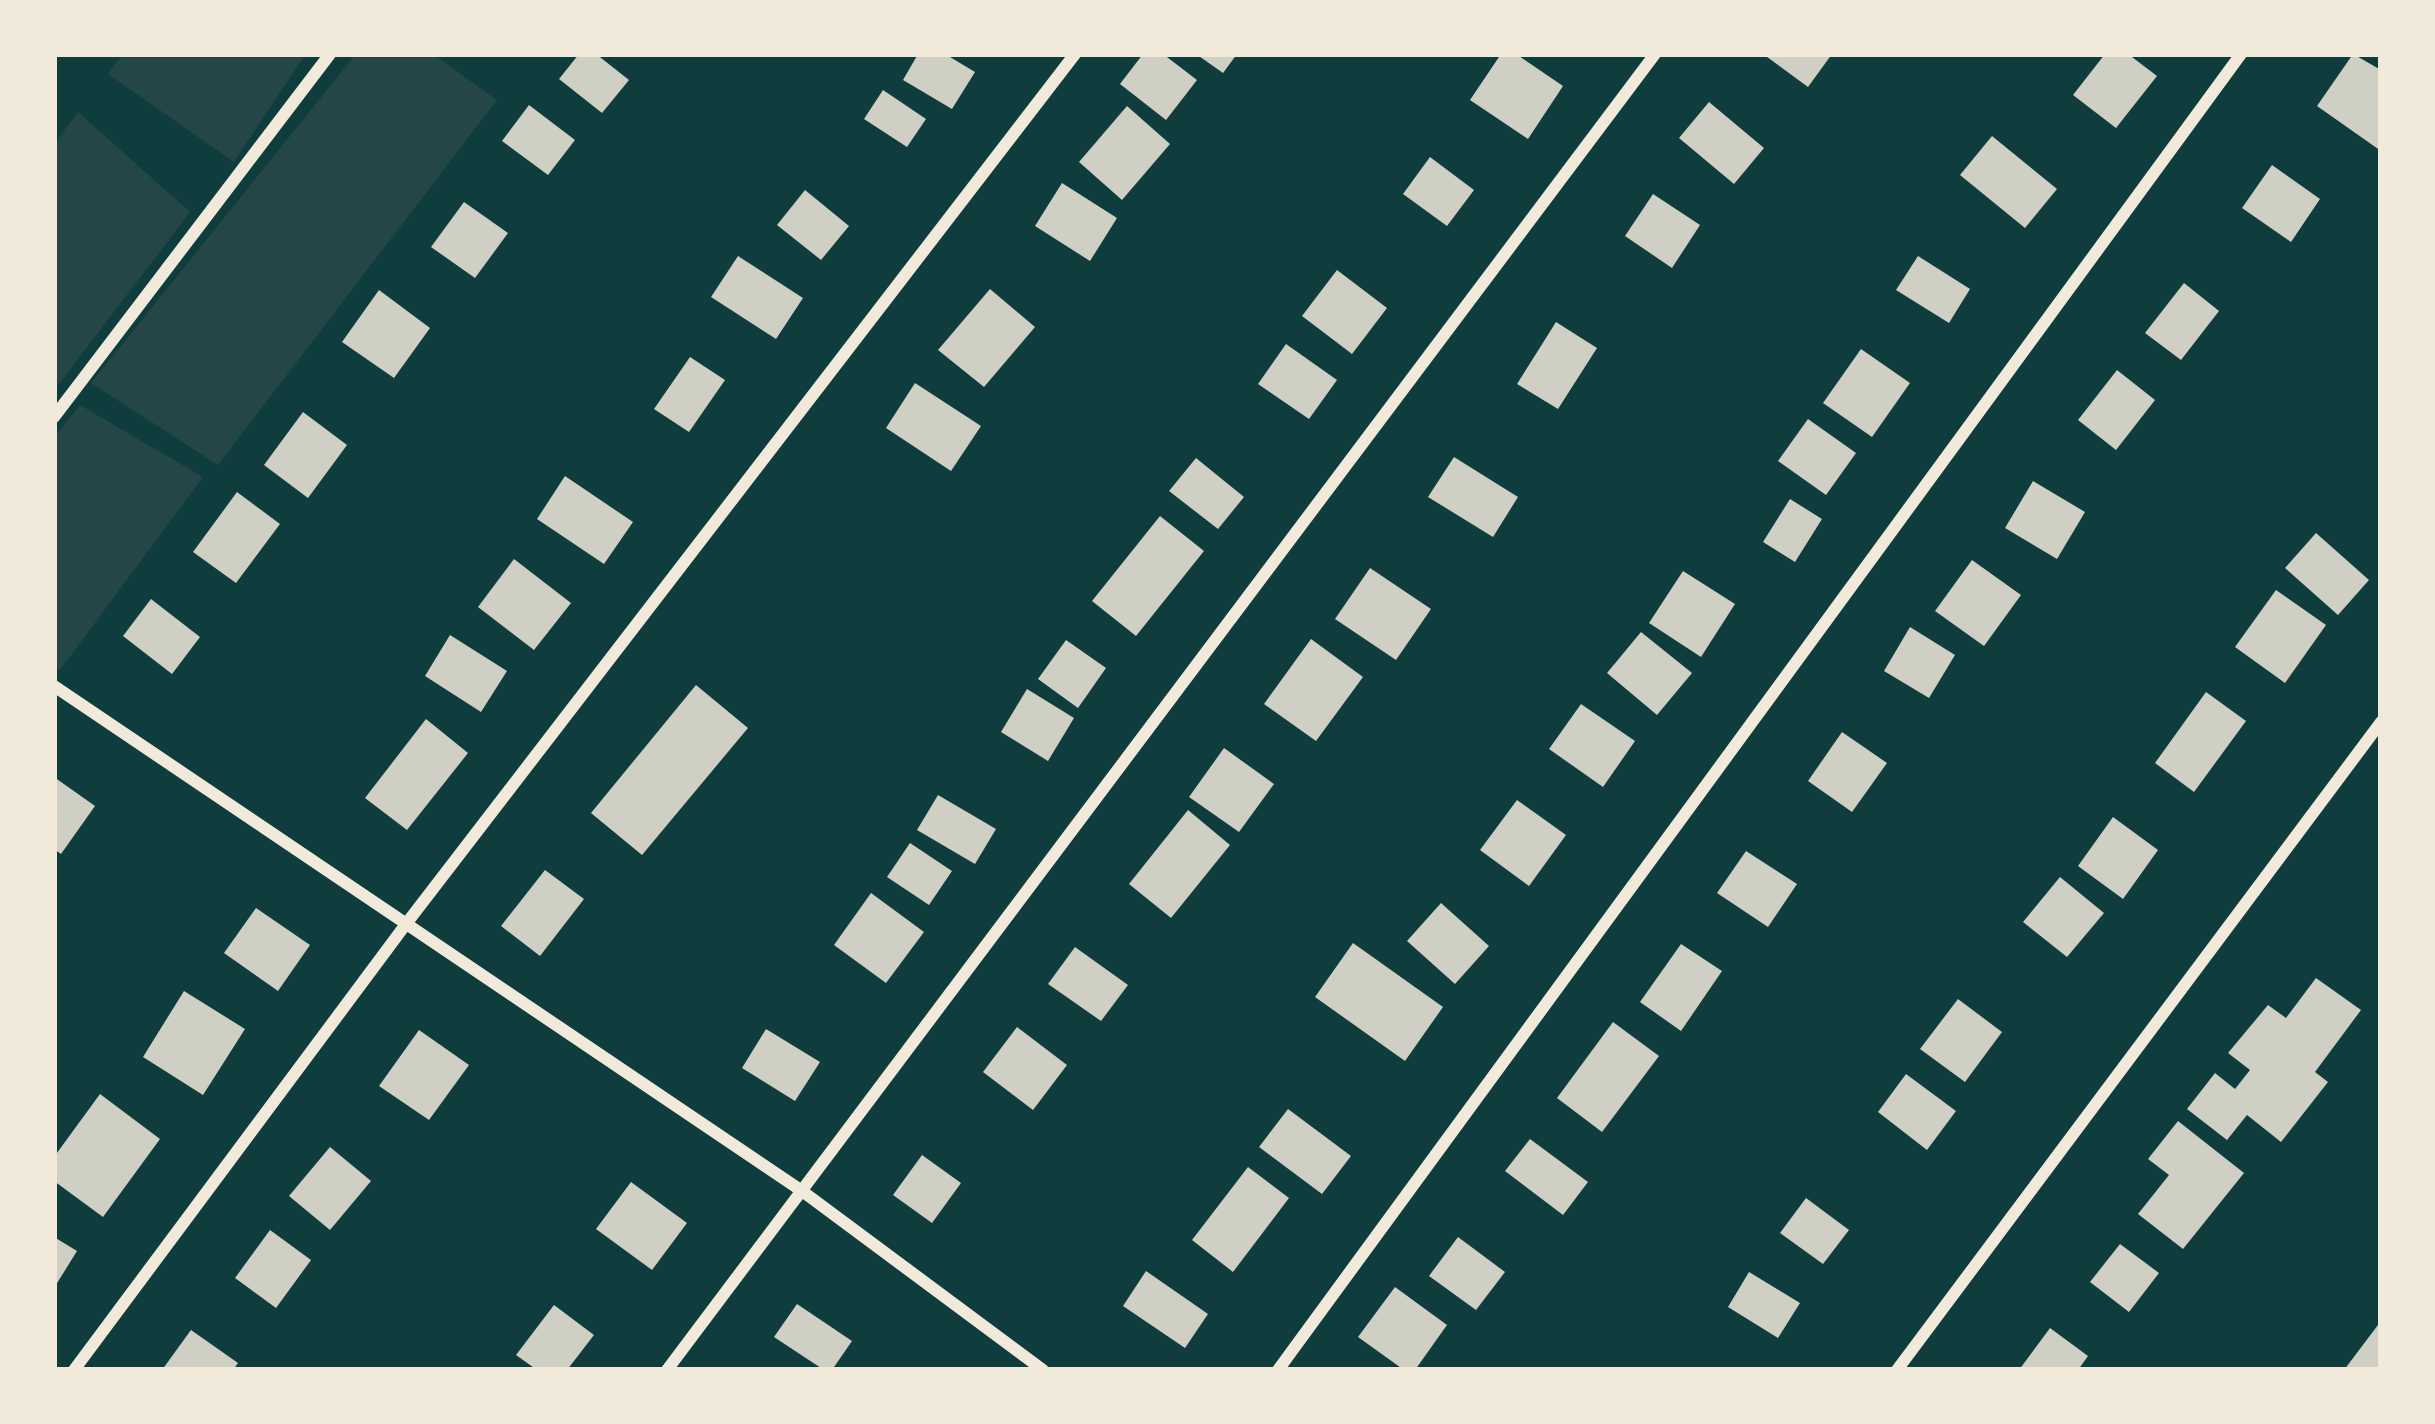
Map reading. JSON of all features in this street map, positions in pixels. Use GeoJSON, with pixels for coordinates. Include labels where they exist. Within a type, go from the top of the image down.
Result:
{"type":"FeatureCollection","features":[{"type":"Feature","properties":{"kind":"street"},"geometry":{"type":"LineString","coordinates":[[54,417],[330,54]]}},
{"type":"Feature","properties":{"kind":"street"},"geometry":{"type":"LineString","coordinates":[[74,1370],[406,924],[1075,54]]}},
{"type":"Feature","properties":{"kind":"street"},"geometry":{"type":"LineString","coordinates":[[668,1370],[1655,54]]}},
{"type":"Feature","properties":{"kind":"street"},"geometry":{"type":"LineString","coordinates":[[1278,1370],[2242,54]]}},
{"type":"Feature","properties":{"kind":"street"},"geometry":{"type":"LineString","coordinates":[[54,686],[802,1190],[1043,1370]]}},
{"type":"Feature","properties":{"kind":"street"},"geometry":{"type":"LineString","coordinates":[[1897,1370],[2381,722]]}},
{"type":"Feature","properties":{"kind":"shaded area"},"geometry":{"type":"Polygon","coordinates":[[[123,54],[306,54],[234,162],[108,74],[123,54]]]}},
{"type":"Feature","properties":{"kind":"shaded area"},"geometry":{"type":"Polygon","coordinates":[[[356,54],[433,54],[497,100],[218,465],[91,383],[356,54]]]}},
{"type":"Feature","properties":{"kind":"shaded area"},"geometry":{"type":"Polygon","coordinates":[[[78,112],[190,212],[56,388],[54,144],[78,112]]]}},
{"type":"Feature","properties":{"kind":"shaded area"},"geometry":{"type":"Polygon","coordinates":[[[80,405],[203,477],[60,670],[54,666],[54,438],[80,405]]]}},
{"type":"Feature","properties":{"kind":"building"},"geometry":{"type":"Polygon","coordinates":[[[579,54],[596,54],[629,80],[602,113],[559,79],[579,54]]]}},
{"type":"Feature","properties":{"kind":"building"},"geometry":{"type":"Polygon","coordinates":[[[918,54],[945,54],[975,72],[952,109],[903,80],[918,54]]]}},
{"type":"Feature","properties":{"kind":"building"},"geometry":{"type":"Polygon","coordinates":[[[1143,54],[1163,54],[1197,80],[1166,120],[1120,84],[1143,54]]]}},
{"type":"Feature","properties":{"kind":"building"},"geometry":{"type":"Polygon","coordinates":[[[1196,54],[1237,54],[1223,73],[1196,54]]]}},
{"type":"Feature","properties":{"kind":"building"},"geometry":{"type":"Polygon","coordinates":[[[1501,54],[1516,54],[1563,86],[1528,139],[1470,100],[1501,54]]]}},
{"type":"Feature","properties":{"kind":"building"},"geometry":{"type":"Polygon","coordinates":[[[1763,54],[1832,54],[1808,87],[1763,54]]]}},
{"type":"Feature","properties":{"kind":"building"},"geometry":{"type":"Polygon","coordinates":[[[2105,54],[2128,54],[2157,76],[2116,128],[2073,95],[2105,54]]]}},
{"type":"Feature","properties":{"kind":"building"},"geometry":{"type":"Polygon","coordinates":[[[2353,54],[2381,70],[2381,151],[2317,106],[2353,54]]]}},
{"type":"Feature","properties":{"kind":"building"},"geometry":{"type":"Polygon","coordinates":[[[883,90],[926,119],[907,147],[864,119],[883,90]]]}},
{"type":"Feature","properties":{"kind":"building"},"geometry":{"type":"Polygon","coordinates":[[[1709,102],[1764,148],[1734,184],[1679,138],[1709,102]]]}},
{"type":"Feature","properties":{"kind":"building"},"geometry":{"type":"Polygon","coordinates":[[[529,105],[575,140],[548,175],[502,141],[529,105]]]}},
{"type":"Feature","properties":{"kind":"building"},"geometry":{"type":"Polygon","coordinates":[[[1127,106],[1170,144],[1122,200],[1079,162],[1127,106]]]}},
{"type":"Feature","properties":{"kind":"building"},"geometry":{"type":"Polygon","coordinates":[[[1992,136],[2057,189],[2025,228],[1960,175],[1992,136]]]}},
{"type":"Feature","properties":{"kind":"building"},"geometry":{"type":"Polygon","coordinates":[[[1430,157],[1474,190],[1447,226],[1403,194],[1430,157]]]}},
{"type":"Feature","properties":{"kind":"building"},"geometry":{"type":"Polygon","coordinates":[[[2272,165],[2320,199],[2291,242],[2242,208],[2272,165]]]}},
{"type":"Feature","properties":{"kind":"building"},"geometry":{"type":"Polygon","coordinates":[[[1062,183],[1117,218],[1090,261],[1035,226],[1062,183]]]}},
{"type":"Feature","properties":{"kind":"building"},"geometry":{"type":"Polygon","coordinates":[[[805,190],[849,226],[821,260],[777,225],[805,190]]]}},
{"type":"Feature","properties":{"kind":"building"},"geometry":{"type":"Polygon","coordinates":[[[1653,194],[1700,225],[1672,268],[1625,236],[1653,194]]]}},
{"type":"Feature","properties":{"kind":"building"},"geometry":{"type":"Polygon","coordinates":[[[464,202],[508,233],[475,278],[431,247],[464,202]]]}},
{"type":"Feature","properties":{"kind":"building"},"geometry":{"type":"Polygon","coordinates":[[[738,256],[803,298],[776,339],[711,297],[738,256]]]}},
{"type":"Feature","properties":{"kind":"building"},"geometry":{"type":"Polygon","coordinates":[[[1918,256],[1970,289],[1949,323],[1896,290],[1918,256]]]}},
{"type":"Feature","properties":{"kind":"building"},"geometry":{"type":"Polygon","coordinates":[[[1337,270],[1387,308],[1352,354],[1302,316],[1337,270]]]}},
{"type":"Feature","properties":{"kind":"building"},"geometry":{"type":"Polygon","coordinates":[[[2184,283],[2219,311],[2181,360],[2145,333],[2184,283]]]}},
{"type":"Feature","properties":{"kind":"building"},"geometry":{"type":"Polygon","coordinates":[[[990,289],[1035,327],[984,387],[938,350],[990,289]]]}},
{"type":"Feature","properties":{"kind":"building"},"geometry":{"type":"Polygon","coordinates":[[[379,290],[430,328],[394,378],[342,342],[379,290]]]}},
{"type":"Feature","properties":{"kind":"building"},"geometry":{"type":"Polygon","coordinates":[[[1556,322],[1597,348],[1558,409],[1517,384],[1556,322]]]}},
{"type":"Feature","properties":{"kind":"building"},"geometry":{"type":"Polygon","coordinates":[[[1286,344],[1337,380],[1309,419],[1258,384],[1286,344]]]}},
{"type":"Feature","properties":{"kind":"building"},"geometry":{"type":"Polygon","coordinates":[[[1861,349],[1910,383],[1872,437],[1823,403],[1861,349]]]}},
{"type":"Feature","properties":{"kind":"building"},"geometry":{"type":"Polygon","coordinates":[[[690,357],[725,380],[689,432],[654,409],[690,357]]]}},
{"type":"Feature","properties":{"kind":"building"},"geometry":{"type":"Polygon","coordinates":[[[2117,370],[2155,400],[2116,450],[2078,420],[2117,370]]]}},
{"type":"Feature","properties":{"kind":"building"},"geometry":{"type":"Polygon","coordinates":[[[915,383],[981,426],[951,471],[886,428],[915,383]]]}},
{"type":"Feature","properties":{"kind":"building"},"geometry":{"type":"Polygon","coordinates":[[[303,412],[347,445],[308,498],[264,465],[303,412]]]}},
{"type":"Feature","properties":{"kind":"building"},"geometry":{"type":"Polygon","coordinates":[[[1808,419],[1856,453],[1826,495],[1778,461],[1808,419]]]}},
{"type":"Feature","properties":{"kind":"building"},"geometry":{"type":"Polygon","coordinates":[[[1454,457],[1518,497],[1493,537],[1428,497],[1454,457]]]}},
{"type":"Feature","properties":{"kind":"building"},"geometry":{"type":"Polygon","coordinates":[[[1196,458],[1244,497],[1218,529],[1169,491],[1196,458]]]}},
{"type":"Feature","properties":{"kind":"building"},"geometry":{"type":"Polygon","coordinates":[[[565,476],[633,522],[604,564],[537,519],[565,476]]]}},
{"type":"Feature","properties":{"kind":"building"},"geometry":{"type":"Polygon","coordinates":[[[2033,481],[2085,512],[2057,559],[2005,528],[2033,481]]]}},
{"type":"Feature","properties":{"kind":"building"},"geometry":{"type":"Polygon","coordinates":[[[237,492],[280,524],[236,583],[193,552],[237,492]]]}},
{"type":"Feature","properties":{"kind":"building"},"geometry":{"type":"Polygon","coordinates":[[[1790,499],[1822,519],[1795,562],[1763,542],[1790,499]]]}},
{"type":"Feature","properties":{"kind":"building"},"geometry":{"type":"Polygon","coordinates":[[[1160,516],[1204,551],[1136,636],[1092,601],[1160,516]]]}},
{"type":"Feature","properties":{"kind":"building"},"geometry":{"type":"Polygon","coordinates":[[[2316,533],[2369,580],[2338,615],[2285,568],[2316,533]]]}},
{"type":"Feature","properties":{"kind":"building"},"geometry":{"type":"Polygon","coordinates":[[[514,559],[571,603],[534,650],[478,607],[514,559]]]}},
{"type":"Feature","properties":{"kind":"building"},"geometry":{"type":"Polygon","coordinates":[[[1972,560],[2021,595],[1984,646],[1935,611],[1972,560]]]}},
{"type":"Feature","properties":{"kind":"building"},"geometry":{"type":"Polygon","coordinates":[[[1370,568],[1431,609],[1396,660],[1335,619],[1370,568]]]}},
{"type":"Feature","properties":{"kind":"building"},"geometry":{"type":"Polygon","coordinates":[[[1683,571],[1735,604],[1701,657],[1649,623],[1683,571]]]}},
{"type":"Feature","properties":{"kind":"building"},"geometry":{"type":"Polygon","coordinates":[[[2276,590],[2326,625],[2285,683],[2235,647],[2276,590]]]}},
{"type":"Feature","properties":{"kind":"building"},"geometry":{"type":"Polygon","coordinates":[[[151,599],[200,637],[172,674],[123,636],[151,599]]]}},
{"type":"Feature","properties":{"kind":"building"},"geometry":{"type":"Polygon","coordinates":[[[1910,627],[1955,655],[1929,698],[1884,671],[1910,627]]]}},
{"type":"Feature","properties":{"kind":"building"},"geometry":{"type":"Polygon","coordinates":[[[1641,632],[1692,673],[1657,715],[1607,673],[1641,632]]]}},
{"type":"Feature","properties":{"kind":"building"},"geometry":{"type":"Polygon","coordinates":[[[450,635],[507,671],[481,712],[425,676],[450,635]]]}},
{"type":"Feature","properties":{"kind":"building"},"geometry":{"type":"Polygon","coordinates":[[[1311,639],[1363,677],[1316,741],[1264,704],[1311,639]]]}},
{"type":"Feature","properties":{"kind":"building"},"geometry":{"type":"Polygon","coordinates":[[[1066,640],[1106,668],[1078,708],[1038,679],[1066,640]]]}},
{"type":"Feature","properties":{"kind":"building"},"geometry":{"type":"Polygon","coordinates":[[[696,685],[748,728],[642,855],[591,813],[696,685]]]}},
{"type":"Feature","properties":{"kind":"building"},"geometry":{"type":"Polygon","coordinates":[[[1027,689],[1074,718],[1048,761],[1001,732],[1027,689]]]}},
{"type":"Feature","properties":{"kind":"building"},"geometry":{"type":"Polygon","coordinates":[[[2206,692],[2246,721],[2194,792],[2155,763],[2206,692]]]}},
{"type":"Feature","properties":{"kind":"building"},"geometry":{"type":"Polygon","coordinates":[[[1581,704],[1635,741],[1603,787],[1549,749],[1581,704]]]}},
{"type":"Feature","properties":{"kind":"building"},"geometry":{"type":"Polygon","coordinates":[[[426,719],[468,753],[407,830],[365,798],[426,719]]]}},
{"type":"Feature","properties":{"kind":"building"},"geometry":{"type":"Polygon","coordinates":[[[1842,732],[1887,763],[1852,812],[1808,781],[1842,732]]]}},
{"type":"Feature","properties":{"kind":"building"},"geometry":{"type":"Polygon","coordinates":[[[1224,748],[1274,784],[1239,832],[1189,797],[1224,748]]]}},
{"type":"Feature","properties":{"kind":"building"},"geometry":{"type":"Polygon","coordinates":[[[54,777],[95,806],[61,854],[54,849],[54,777]]]}},
{"type":"Feature","properties":{"kind":"building"},"geometry":{"type":"Polygon","coordinates":[[[938,795],[996,829],[975,864],[917,830],[938,795]]]}},
{"type":"Feature","properties":{"kind":"building"},"geometry":{"type":"Polygon","coordinates":[[[1517,800],[1566,835],[1529,886],[1480,850],[1517,800]]]}},
{"type":"Feature","properties":{"kind":"building"},"geometry":{"type":"Polygon","coordinates":[[[1188,810],[1230,845],[1171,918],[1129,884],[1188,810]]]}},
{"type":"Feature","properties":{"kind":"building"},"geometry":{"type":"Polygon","coordinates":[[[2113,817],[2158,850],[2123,899],[2078,866],[2113,817]]]}},
{"type":"Feature","properties":{"kind":"building"},"geometry":{"type":"Polygon","coordinates":[[[910,843],[952,871],[929,905],[887,877],[910,843]]]}},
{"type":"Feature","properties":{"kind":"building"},"geometry":{"type":"Polygon","coordinates":[[[1746,851],[1797,884],[1768,927],[1717,893],[1746,851]]]}},
{"type":"Feature","properties":{"kind":"building"},"geometry":{"type":"Polygon","coordinates":[[[545,870],[584,899],[540,956],[501,926],[545,870]]]}},
{"type":"Feature","properties":{"kind":"building"},"geometry":{"type":"Polygon","coordinates":[[[2060,877],[2104,913],[2067,957],[2023,922],[2060,877]]]}},
{"type":"Feature","properties":{"kind":"building"},"geometry":{"type":"Polygon","coordinates":[[[871,893],[924,932],[886,983],[834,945],[871,893]]]}},
{"type":"Feature","properties":{"kind":"building"},"geometry":{"type":"Polygon","coordinates":[[[1441,903],[1489,946],[1455,984],[1407,941],[1441,903]]]}},
{"type":"Feature","properties":{"kind":"building"},"geometry":{"type":"Polygon","coordinates":[[[256,908],[310,945],[278,991],[224,953],[256,908]]]}},
{"type":"Feature","properties":{"kind":"building"},"geometry":{"type":"Polygon","coordinates":[[[1353,943],[1443,1007],[1405,1061],[1315,997],[1353,943]]]}},
{"type":"Feature","properties":{"kind":"building"},"geometry":{"type":"Polygon","coordinates":[[[1681,944],[1722,971],[1681,1031],[1640,1002],[1681,944]]]}},
{"type":"Feature","properties":{"kind":"building"},"geometry":{"type":"Polygon","coordinates":[[[1075,947],[1128,985],[1101,1021],[1048,984],[1075,947]]]}},
{"type":"Feature","properties":{"kind":"building"},"geometry":{"type":"Polygon","coordinates":[[[2316,978],[2361,1010],[2315,1072],[2328,1082],[2281,1142],[2247,1115],[2227,1140],[2187,1109],[2215,1073],[2235,1089],[2250,1070],[2228,1053],[2268,1005],[2286,1018],[2316,978]]]}},
{"type":"Feature","properties":{"kind":"building"},"geometry":{"type":"Polygon","coordinates":[[[184,991],[245,1029],[203,1095],[143,1057],[184,991]]]}},
{"type":"Feature","properties":{"kind":"building"},"geometry":{"type":"Polygon","coordinates":[[[1958,999],[2002,1032],[1965,1082],[1920,1049],[1958,999]]]}},
{"type":"Feature","properties":{"kind":"building"},"geometry":{"type":"Polygon","coordinates":[[[1613,1022],[1659,1056],[1602,1132],[1557,1098],[1613,1022]]]}},
{"type":"Feature","properties":{"kind":"building"},"geometry":{"type":"Polygon","coordinates":[[[1017,1027],[1067,1065],[1033,1110],[983,1072],[1017,1027]]]}},
{"type":"Feature","properties":{"kind":"building"},"geometry":{"type":"Polygon","coordinates":[[[766,1029],[820,1062],[795,1101],[742,1068],[766,1029]]]}},
{"type":"Feature","properties":{"kind":"building"},"geometry":{"type":"Polygon","coordinates":[[[419,1030],[469,1065],[429,1120],[379,1086],[419,1030]]]}},
{"type":"Feature","properties":{"kind":"building"},"geometry":{"type":"Polygon","coordinates":[[[1906,1074],[1956,1111],[1927,1150],[1878,1112],[1906,1074]]]}},
{"type":"Feature","properties":{"kind":"building"},"geometry":{"type":"Polygon","coordinates":[[[100,1094],[160,1139],[103,1217],[54,1181],[54,1157],[100,1094]]]}},
{"type":"Feature","properties":{"kind":"building"},"geometry":{"type":"Polygon","coordinates":[[[1288,1109],[1351,1156],[1322,1194],[1259,1147],[1288,1109]]]}},
{"type":"Feature","properties":{"kind":"building"},"geometry":{"type":"Polygon","coordinates":[[[2178,1121],[2244,1173],[2183,1249],[2138,1214],[2169,1175],[2148,1159],[2178,1121]]]}},
{"type":"Feature","properties":{"kind":"building"},"geometry":{"type":"Polygon","coordinates":[[[1530,1139],[1588,1182],[1563,1215],[1505,1171],[1530,1139]]]}},
{"type":"Feature","properties":{"kind":"building"},"geometry":{"type":"Polygon","coordinates":[[[330,1147],[371,1181],[330,1230],[289,1196],[330,1147]]]}},
{"type":"Feature","properties":{"kind":"building"},"geometry":{"type":"Polygon","coordinates":[[[922,1155],[961,1183],[932,1223],[893,1195],[922,1155]]]}},
{"type":"Feature","properties":{"kind":"building"},"geometry":{"type":"Polygon","coordinates":[[[1248,1167],[1289,1198],[1233,1272],[1192,1240],[1248,1167]]]}},
{"type":"Feature","properties":{"kind":"building"},"geometry":{"type":"Polygon","coordinates":[[[631,1182],[687,1223],[652,1270],[596,1229],[631,1182]]]}},
{"type":"Feature","properties":{"kind":"building"},"geometry":{"type":"Polygon","coordinates":[[[1806,1198],[1849,1230],[1823,1264],[1780,1233],[1806,1198]]]}},
{"type":"Feature","properties":{"kind":"building"},"geometry":{"type":"Polygon","coordinates":[[[270,1230],[311,1260],[276,1308],[235,1278],[270,1230]]]}},
{"type":"Feature","properties":{"kind":"building"},"geometry":{"type":"Polygon","coordinates":[[[54,1237],[77,1251],[54,1288],[54,1237]]]}},
{"type":"Feature","properties":{"kind":"building"},"geometry":{"type":"Polygon","coordinates":[[[1458,1237],[1505,1272],[1476,1310],[1429,1276],[1458,1237]]]}},
{"type":"Feature","properties":{"kind":"building"},"geometry":{"type":"Polygon","coordinates":[[[2120,1244],[2159,1273],[2129,1312],[2090,1282],[2120,1244]]]}},
{"type":"Feature","properties":{"kind":"building"},"geometry":{"type":"Polygon","coordinates":[[[1146,1271],[1208,1314],[1185,1348],[1123,1306],[1146,1271]]]}},
{"type":"Feature","properties":{"kind":"building"},"geometry":{"type":"Polygon","coordinates":[[[1749,1272],[1800,1303],[1778,1338],[1728,1307],[1749,1272]]]}},
{"type":"Feature","properties":{"kind":"building"},"geometry":{"type":"Polygon","coordinates":[[[1395,1287],[1447,1325],[1415,1370],[1404,1370],[1358,1337],[1395,1287]]]}},
{"type":"Feature","properties":{"kind":"building"},"geometry":{"type":"Polygon","coordinates":[[[797,1304],[852,1341],[832,1370],[824,1370],[774,1337],[797,1304]]]}},
{"type":"Feature","properties":{"kind":"building"},"geometry":{"type":"Polygon","coordinates":[[[554,1305],[594,1335],[567,1370],[537,1370],[516,1355],[554,1305]]]}},
{"type":"Feature","properties":{"kind":"building"},"geometry":{"type":"Polygon","coordinates":[[[2381,1321],[2381,1370],[2344,1370],[2381,1321]]]}},
{"type":"Feature","properties":{"kind":"building"},"geometry":{"type":"Polygon","coordinates":[[[2050,1328],[2088,1356],[2078,1370],[2019,1370],[2050,1328]]]}},
{"type":"Feature","properties":{"kind":"building"},"geometry":{"type":"Polygon","coordinates":[[[191,1330],[238,1363],[233,1370],[162,1370],[191,1330]]]}}]}
